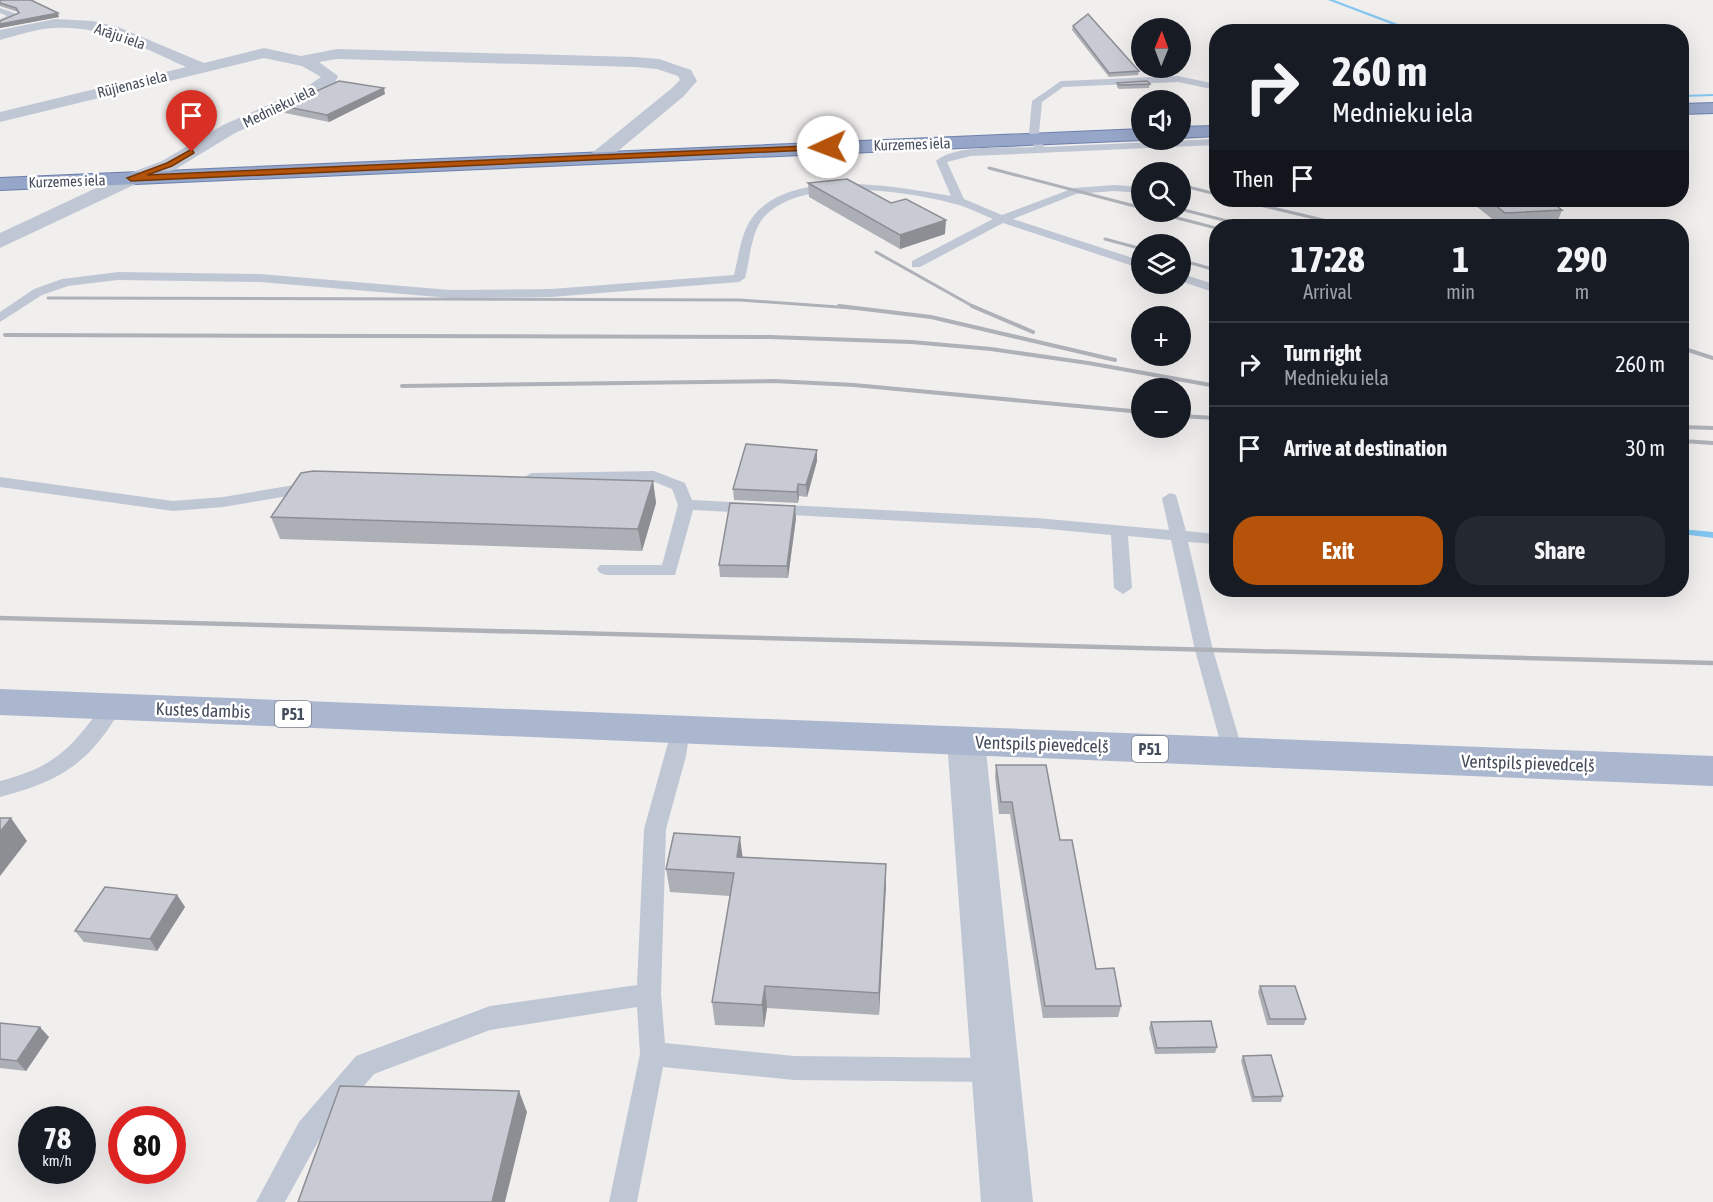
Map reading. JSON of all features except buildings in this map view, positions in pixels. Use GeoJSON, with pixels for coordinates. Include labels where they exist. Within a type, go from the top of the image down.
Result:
{"type":"FeatureCollection","features":[{"type":"Feature","properties":{"kind":"highway"},"geometry":{"type":"LineString","coordinates":[[1689,110],[1713,108]]}},
{"type":"Feature","properties":{"kind":"highway"},"geometry":{"type":"LineString","coordinates":[[1191,132],[1209,131]]}},
{"type":"Feature","properties":{"kind":"highway","name":"Kurzemes iela"},"geometry":{"type":"LineString","coordinates":[[0,184],[599,157],[1037,144],[1131,135]]}},
{"type":"Feature","properties":{"kind":"main road","name":"Kustes dambis"},"geometry":{"type":"LineString","coordinates":[[0,702],[587,725]]}},
{"type":"Feature","properties":{"kind":"main road","name":"Ventspils pievedceļš"},"geometry":{"type":"LineString","coordinates":[[587,725],[1713,771]]}},
{"type":"Feature","properties":{"kind":"street","name":"Arāju iela"},"geometry":{"type":"LineString","coordinates":[[0,35],[54,23],[87,24],[108,29],[202,68]]}},
{"type":"Feature","properties":{"kind":"street","name":"Rūjienas iela"},"geometry":{"type":"LineString","coordinates":[[0,117],[264,53]]}},
{"type":"Feature","properties":{"kind":"street","name":"Mednieku iela"},"geometry":{"type":"LineString","coordinates":[[0,241],[131,178],[169,165],[229,129],[308,94],[328,81],[330,76],[322,69],[300,61],[264,53]]}},
{"type":"Feature","properties":{"kind":"street"},"geometry":{"type":"LineString","coordinates":[[300,61],[337,54],[398,54],[635,62],[659,64],[685,73],[688,81],[678,92],[599,157]]}},
{"type":"Feature","properties":{"kind":"street"},"geometry":{"type":"LineString","coordinates":[[966,741],[1007,1202]]}},
{"type":"Feature","properties":{"kind":"lane"},"geometry":{"type":"LineString","coordinates":[[0,10],[14,16],[0,22]]}},
{"type":"Feature","properties":{"kind":"lane"},"geometry":{"type":"LineString","coordinates":[[1037,144],[1037,101],[1061,84],[1178,79],[1209,86]]}},
{"type":"Feature","properties":{"kind":"lane"},"geometry":{"type":"LineString","coordinates":[[959,201],[941,161],[954,155],[1037,144],[1209,142]]}},
{"type":"Feature","properties":{"kind":"lane"},"geometry":{"type":"LineString","coordinates":[[0,318],[38,292],[66,282],[118,276],[260,278],[450,294],[551,293],[739,278],[756,219],[775,203],[800,193],[836,187],[873,186],[959,201],[1002,219],[1131,261]]}},
{"type":"Feature","properties":{"kind":"lane"},"geometry":{"type":"LineString","coordinates":[[916,264],[1002,219],[1074,190],[1131,189]]}},
{"type":"Feature","properties":{"kind":"lane"},"geometry":{"type":"LineString","coordinates":[[1191,281],[1209,287]]}},
{"type":"Feature","properties":{"kind":"lane"},"geometry":{"type":"LineString","coordinates":[[514,478],[654,476],[679,486],[686,505],[669,571],[606,569]]}},
{"type":"Feature","properties":{"kind":"lane"},"geometry":{"type":"LineString","coordinates":[[0,482],[172,506],[223,502],[328,484]]}},
{"type":"Feature","properties":{"kind":"lane"},"geometry":{"type":"LineString","coordinates":[[1170,498],[1204,650],[1233,752]]}},
{"type":"Feature","properties":{"kind":"lane"},"geometry":{"type":"LineString","coordinates":[[686,505],[1037,523],[1209,538]]}},
{"type":"Feature","properties":{"kind":"lane"},"geometry":{"type":"LineString","coordinates":[[1119,530],[1123,588]]}},
{"type":"Feature","properties":{"kind":"lane"},"geometry":{"type":"LineString","coordinates":[[0,789],[34,781],[58,770],[81,749],[111,706]]}},
{"type":"Feature","properties":{"kind":"lane"},"geometry":{"type":"LineString","coordinates":[[623,1202],[653,1054],[649,994],[655,829],[676,756],[680,729]]}},
{"type":"Feature","properties":{"kind":"lane"},"geometry":{"type":"LineString","coordinates":[[270,1202],[309,1131],[365,1065],[490,1018],[649,994]]}},
{"type":"Feature","properties":{"kind":"lane"},"geometry":{"type":"LineString","coordinates":[[653,1054],[794,1068],[995,1070]]}},
{"type":"Feature","properties":{"kind":"waterway"},"geometry":{"type":"LineString","coordinates":[[1330,0],[1395,24]]}},
{"type":"Feature","properties":{"kind":"waterway"},"geometry":{"type":"LineString","coordinates":[[1689,96],[1713,95]]}},
{"type":"Feature","properties":{"kind":"waterway"},"geometry":{"type":"LineString","coordinates":[[1689,533],[1713,535]]}},
{"type":"Feature","properties":{"kind":"railway"},"geometry":{"type":"LineString","coordinates":[[989,168],[1131,205]]}},
{"type":"Feature","properties":{"kind":"railway"},"geometry":{"type":"LineString","coordinates":[[1191,188],[1209,192]]}},
{"type":"Feature","properties":{"kind":"railway"},"geometry":{"type":"LineString","coordinates":[[1268,207],[1319,219]]}},
{"type":"Feature","properties":{"kind":"railway"},"geometry":{"type":"LineString","coordinates":[[1191,212],[1219,219]]}},
{"type":"Feature","properties":{"kind":"railway"},"geometry":{"type":"LineString","coordinates":[[1191,222],[1209,226]]}},
{"type":"Feature","properties":{"kind":"railway"},"geometry":{"type":"LineString","coordinates":[[1105,239],[1131,246]]}},
{"type":"Feature","properties":{"kind":"railway"},"geometry":{"type":"LineString","coordinates":[[876,252],[974,307]]}},
{"type":"Feature","properties":{"kind":"railway"},"geometry":{"type":"LineString","coordinates":[[1191,263],[1209,268]]}},
{"type":"Feature","properties":{"kind":"railway"},"geometry":{"type":"LineString","coordinates":[[48,298],[740,300],[852,308]]}},
{"type":"Feature","properties":{"kind":"railway"},"geometry":{"type":"LineString","coordinates":[[839,306],[931,317],[1115,360]]}},
{"type":"Feature","properties":{"kind":"railway"},"geometry":{"type":"LineString","coordinates":[[974,307],[1033,332]]}},
{"type":"Feature","properties":{"kind":"railway"},"geometry":{"type":"LineString","coordinates":[[5,335],[770,337],[911,342],[991,349],[1088,363],[1209,385]]}},
{"type":"Feature","properties":{"kind":"railway"},"geometry":{"type":"LineString","coordinates":[[1689,350],[1713,358]]}},
{"type":"Feature","properties":{"kind":"railway"},"geometry":{"type":"LineString","coordinates":[[402,386],[774,381],[854,385],[1131,411]]}},
{"type":"Feature","properties":{"kind":"railway"},"geometry":{"type":"LineString","coordinates":[[1191,417],[1209,418]]}},
{"type":"Feature","properties":{"kind":"railway"},"geometry":{"type":"LineString","coordinates":[[1689,427],[1713,428]]}},
{"type":"Feature","properties":{"kind":"railway"},"geometry":{"type":"LineString","coordinates":[[1689,441],[1713,443]]}},
{"type":"Feature","properties":{"kind":"railway"},"geometry":{"type":"LineString","coordinates":[[0,618],[1713,663]]}},
{"type":"Feature","properties":{"kind":"route"},"geometry":{"type":"LineString","coordinates":[[192,152],[169,165],[131,178],[828,147]]}}]}
